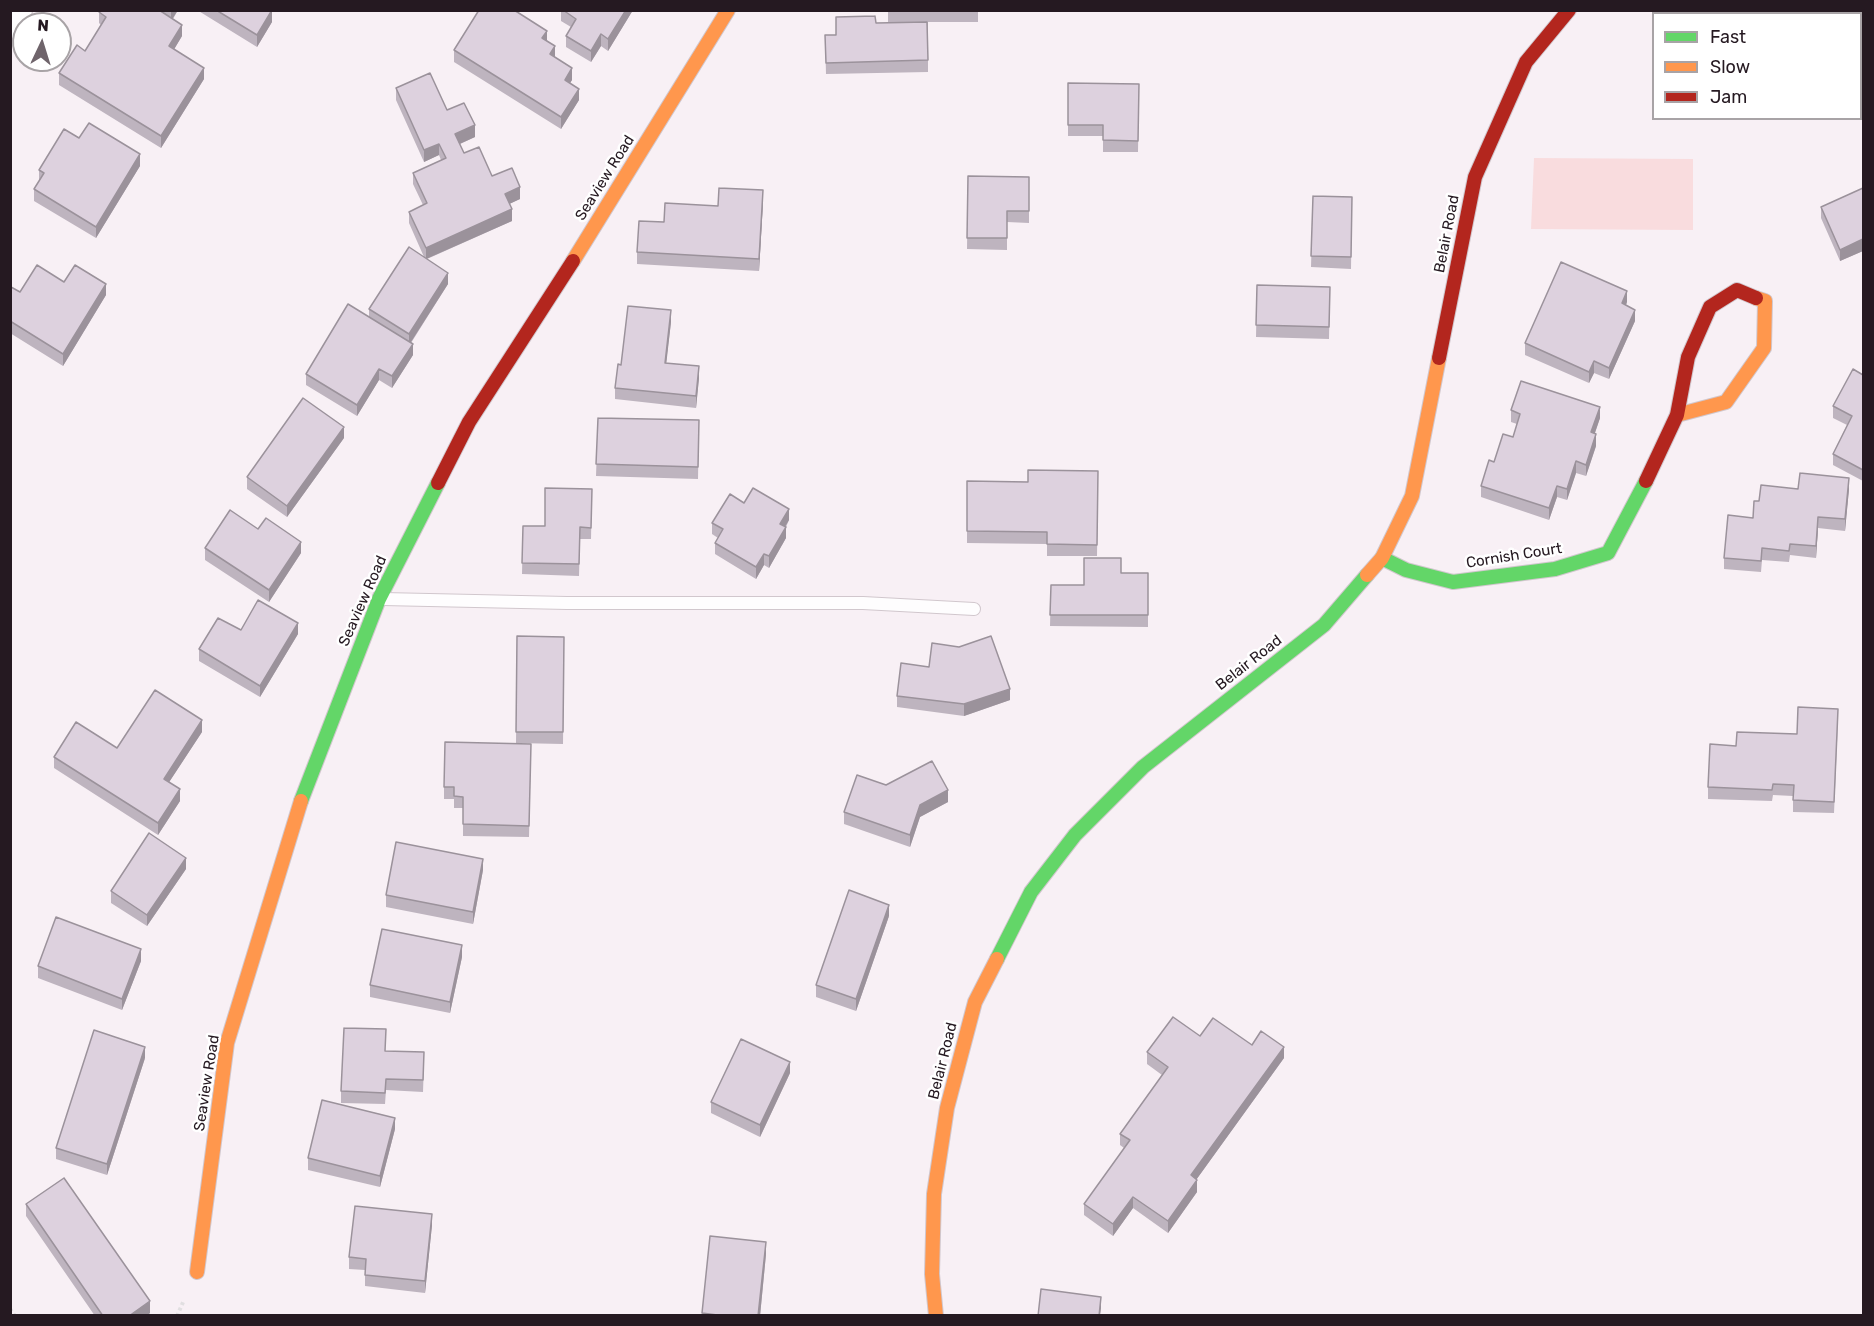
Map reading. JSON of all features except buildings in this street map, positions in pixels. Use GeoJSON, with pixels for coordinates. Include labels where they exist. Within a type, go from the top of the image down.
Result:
{"type":"FeatureCollection","features":[{"type":"Feature","properties":{"kind":"street"},"geometry":{"type":"LineString","coordinates":[[10,26],[20,10]]}},
{"type":"Feature","properties":{"kind":"street","name":"Seaview Road"},"geometry":{"type":"LineString","coordinates":[[197,1272],[227,1043],[303,795],[379,599],[469,422],[604,212],[728,10]]}},
{"type":"Feature","properties":{"kind":"street","name":"Belair Road"},"geometry":{"type":"LineString","coordinates":[[936,1316],[932,1274],[934,1194],[947,1108],[975,1002],[1031,892],[1075,835],[1143,767],[1324,625],[1382,558],[1412,496],[1475,177],[1526,62],[1569,10]]}},
{"type":"Feature","properties":{"kind":"street","name":"Cornish Court"},"geometry":{"type":"LineString","coordinates":[[1382,558],[1407,570],[1453,582],[1555,569],[1608,553],[1643,488],[1677,415],[1688,357],[1710,307],[1737,290],[1765,301],[1764,348],[1726,402],[1677,415]]}},
{"type":"Feature","properties":{"kind":"lane"},"geometry":{"type":"LineString","coordinates":[[379,599],[567,603],[863,603],[974,609]]}},
{"type":"Feature","properties":{"kind":"path"},"geometry":{"type":"LineString","coordinates":[[10,1309],[15,1316]]}},
{"type":"Feature","properties":{"kind":"shaded area"},"geometry":{"type":"Polygon","coordinates":[[[1534,158],[1693,159],[1693,230],[1531,229],[1534,158]]]}},
{"type":"Feature","properties":{"kind":"traffic: fast"},"geometry":{"type":"LineString","coordinates":[[1382,558],[1406,570],[1453,582],[1555,569],[1608,553],[1646,481]]}},
{"type":"Feature","properties":{"kind":"traffic: fast"},"geometry":{"type":"LineString","coordinates":[[301,801],[379,599],[438,483]]}},
{"type":"Feature","properties":{"kind":"traffic: fast"},"geometry":{"type":"LineString","coordinates":[[997,959],[1031,892],[1075,835],[1143,767],[1324,625],[1367,575]]}},
{"type":"Feature","properties":{"kind":"traffic: slow"},"geometry":{"type":"LineString","coordinates":[[573,261],[728,10]]}},
{"type":"Feature","properties":{"kind":"traffic: slow"},"geometry":{"type":"LineString","coordinates":[[1677,415],[1726,402],[1764,348],[1765,301],[1756,298]]}},
{"type":"Feature","properties":{"kind":"traffic: slow"},"geometry":{"type":"LineString","coordinates":[[1367,575],[1382,558],[1412,496],[1439,358]]}},
{"type":"Feature","properties":{"kind":"traffic: slow"},"geometry":{"type":"LineString","coordinates":[[197,1272],[227,1043],[301,801]]}},
{"type":"Feature","properties":{"kind":"traffic: slow"},"geometry":{"type":"LineString","coordinates":[[936,1316],[932,1274],[934,1194],[947,1108],[975,1002],[997,959]]}},
{"type":"Feature","properties":{"kind":"traffic: jam"},"geometry":{"type":"LineString","coordinates":[[1439,358],[1475,177],[1526,62],[1569,10]]}},
{"type":"Feature","properties":{"kind":"traffic: jam"},"geometry":{"type":"LineString","coordinates":[[438,483],[469,422],[573,261]]}},
{"type":"Feature","properties":{"kind":"traffic: jam"},"geometry":{"type":"LineString","coordinates":[[1646,481],[1677,415],[1688,357],[1710,307],[1737,290],[1756,298]]}}]}
